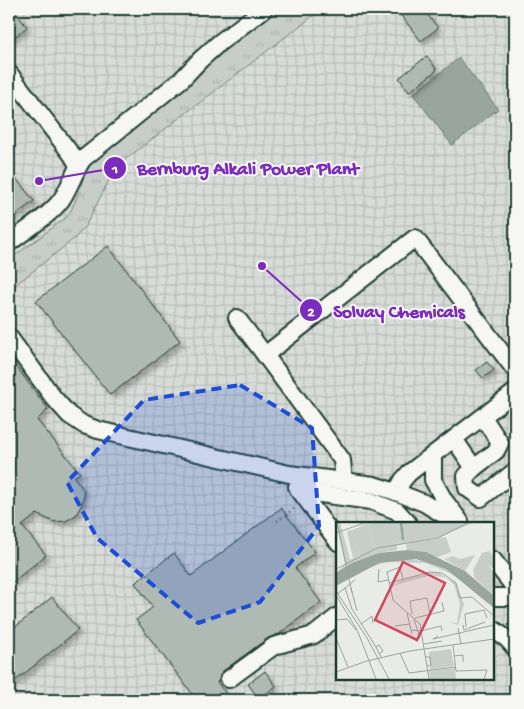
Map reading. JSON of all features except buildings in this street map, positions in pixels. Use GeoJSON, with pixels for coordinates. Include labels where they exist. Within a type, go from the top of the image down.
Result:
{"type":"FeatureCollection","features":[{"type":"Feature","properties":{"kind":"lane"},"geometry":{"type":"LineString","coordinates":[[9,243],[53,209],[62,198],[78,165],[84,159],[182,79],[220,43],[264,9]]}},
{"type":"Feature","properties":{"kind":"lane"},"geometry":{"type":"LineString","coordinates":[[9,72],[78,165]]}},
{"type":"Feature","properties":{"kind":"lane"},"geometry":{"type":"LineString","coordinates":[[265,355],[415,238],[515,370]]}},
{"type":"Feature","properties":{"kind":"lane"},"geometry":{"type":"LineString","coordinates":[[237,318],[342,460],[344,481]]}},
{"type":"Feature","properties":{"kind":"lane"},"geometry":{"type":"LineString","coordinates":[[9,337],[69,415],[84,425],[98,430],[288,474],[374,486],[424,503],[455,522]]}},
{"type":"Feature","properties":{"kind":"lane"},"geometry":{"type":"LineString","coordinates":[[396,492],[409,473],[515,392]]}},
{"type":"Feature","properties":{"kind":"lane"},"geometry":{"type":"LineString","coordinates":[[483,417],[500,443],[496,451],[466,476],[467,488],[481,498],[515,472]]}},
{"type":"Feature","properties":{"kind":"lane"},"geometry":{"type":"LineString","coordinates":[[454,439],[474,468]]}},
{"type":"Feature","properties":{"kind":"lane"},"geometry":{"type":"LineString","coordinates":[[432,455],[433,480],[444,500],[460,522]]}},
{"type":"Feature","properties":{"kind":"lane"},"geometry":{"type":"LineString","coordinates":[[288,474],[336,539]]}},
{"type":"Feature","properties":{"kind":"lane"},"geometry":{"type":"LineString","coordinates":[[303,496],[371,501],[396,511],[407,522]]}},
{"type":"Feature","properties":{"kind":"lane"},"geometry":{"type":"LineString","coordinates":[[494,561],[515,588]]}},
{"type":"Feature","properties":{"kind":"lane"},"geometry":{"type":"LineString","coordinates":[[494,597],[515,597]]}},
{"type":"Feature","properties":{"kind":"lane"},"geometry":{"type":"LineString","coordinates":[[229,680],[274,646],[314,635],[336,618]]}},
{"type":"Feature","properties":{"kind":"lane"},"geometry":{"type":"LineString","coordinates":[[494,630],[507,638],[515,648]]}},
{"type":"Feature","properties":{"kind":"path"},"geometry":{"type":"LineString","coordinates":[[278,521],[303,496]]}},
{"type":"Feature","properties":{"kind":"highlighted area"},"geometry":{"type":"Polygon","coordinates":[[[240,385],[312,428],[319,526],[260,602],[198,623],[97,538],[67,482],[144,400],[240,385]]]}},
{"type":"Feature","properties":{"kind":"shaded area"},"geometry":{"type":"Polygon","coordinates":[[[9,9],[515,9],[515,700],[9,700],[9,9]]]}},
{"type":"Feature","properties":{"kind":"shaded area"},"geometry":{"type":"Polygon","coordinates":[[[459,58],[498,109],[452,145],[413,94],[459,58]]]}},
{"type":"Feature","properties":{"kind":"green space"},"geometry":{"type":"Polygon","coordinates":[[[274,9],[322,9],[122,162],[112,174],[86,225],[75,238],[9,290],[9,260],[67,217],[75,203],[92,157],[274,9]]]}},
{"type":"Feature","properties":{"kind":"place","name":"Bernburg Alkali Power Plant"},"geometry":{"type":"Point","coordinates":[39,181]}},
{"type":"Feature","properties":{"kind":"place","name":"Solvay Chemicals"},"geometry":{"type":"Point","coordinates":[262,266]}}]}
